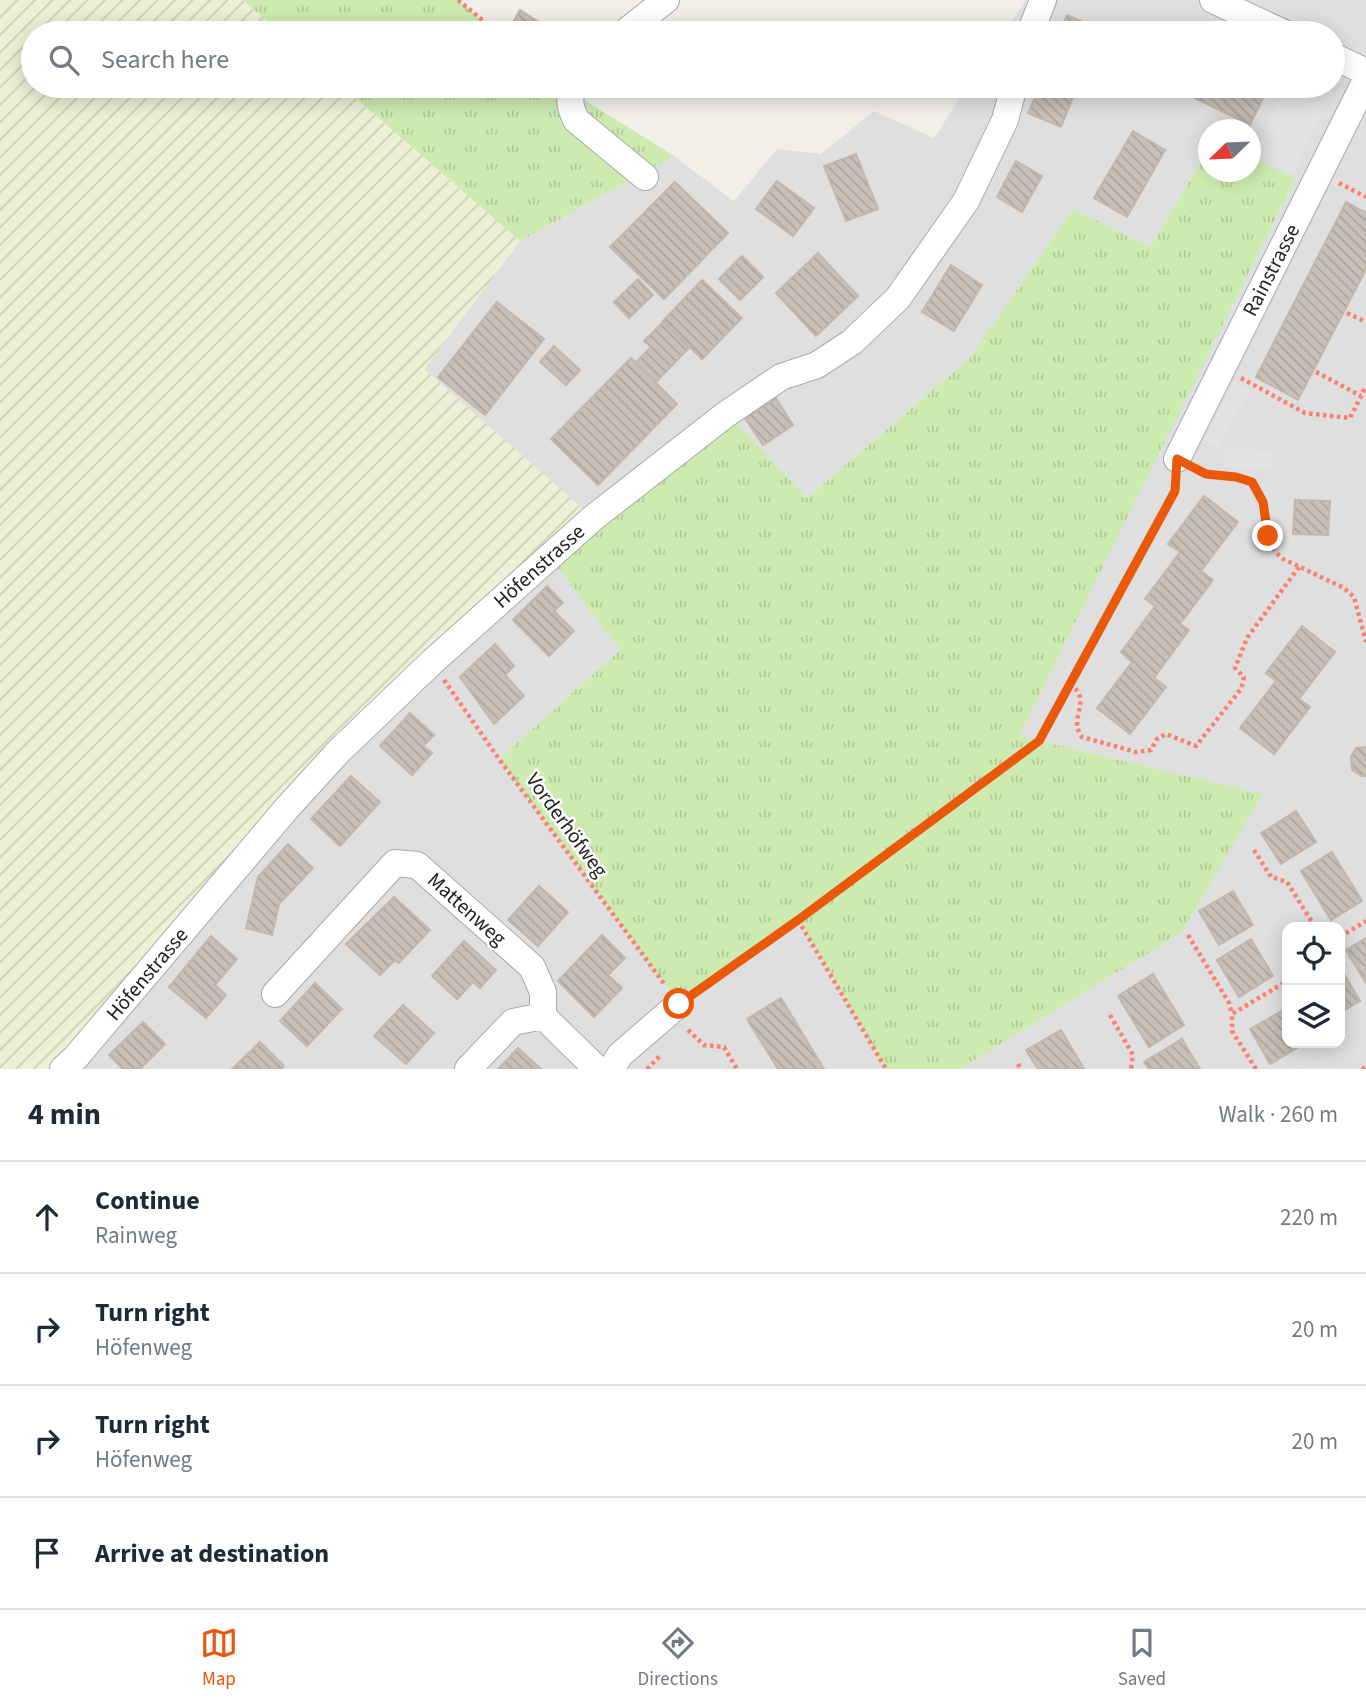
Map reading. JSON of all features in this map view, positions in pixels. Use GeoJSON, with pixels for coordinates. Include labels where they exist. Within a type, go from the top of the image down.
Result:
{"type":"FeatureCollection","features":[{"type":"Feature","properties":{"kind":"street"},"geometry":{"type":"LineString","coordinates":[[639,21],[666,0]]}},
{"type":"Feature","properties":{"kind":"street"},"geometry":{"type":"LineString","coordinates":[[1035,21],[1043,0]]}},
{"type":"Feature","properties":{"kind":"street"},"geometry":{"type":"LineString","coordinates":[[1213,0],[1258,21]]}},
{"type":"Feature","properties":{"kind":"street"},"geometry":{"type":"LineString","coordinates":[[1345,62],[1366,72]]}},
{"type":"Feature","properties":{"kind":"street","name":"Rainstrasse"},"geometry":{"type":"LineString","coordinates":[[1177,459],[1366,80]]}},
{"type":"Feature","properties":{"kind":"street"},"geometry":{"type":"LineString","coordinates":[[570,98],[570,107],[576,120],[645,177]]}},
{"type":"Feature","properties":{"kind":"street","name":"Höfenstrasse"},"geometry":{"type":"LineString","coordinates":[[75,1065],[296,799],[338,752],[432,662],[593,518],[724,415],[781,377],[817,365],[852,342],[898,298],[966,201],[1004,120],[1010,98]]}},
{"type":"Feature","properties":{"kind":"street","name":"Mattenweg"},"geometry":{"type":"LineString","coordinates":[[275,993],[395,863],[417,864],[532,967],[544,992],[543,1016]]}},
{"type":"Feature","properties":{"kind":"street"},"geometry":{"type":"LineString","coordinates":[[611,1069],[620,1055],[679,1004]]}},
{"type":"Feature","properties":{"kind":"street"},"geometry":{"type":"LineString","coordinates":[[468,1069],[513,1022],[543,1016],[597,1069]]}},
{"type":"Feature","properties":{"kind":"path"},"geometry":{"type":"LineString","coordinates":[[458,0],[483,21]]}},
{"type":"Feature","properties":{"kind":"path"},"geometry":{"type":"LineString","coordinates":[[1347,313],[1366,322]]}},
{"type":"Feature","properties":{"kind":"path"},"geometry":{"type":"LineString","coordinates":[[1222,368],[1305,413],[1350,418],[1366,386]]}},
{"type":"Feature","properties":{"kind":"path"},"geometry":{"type":"LineString","coordinates":[[1317,372],[1361,396]]}},
{"type":"Feature","properties":{"kind":"path"},"geometry":{"type":"LineString","coordinates":[[679,1004],[798,920],[1039,741],[1175,491],[1177,459],[1206,474],[1236,477],[1252,482],[1263,502],[1268,536],[1276,554],[1344,588],[1354,597],[1366,642]]}},
{"type":"Feature","properties":{"kind":"path"},"geometry":{"type":"LineString","coordinates":[[1070,684],[1081,696],[1076,726],[1082,737],[1136,752],[1151,750],[1157,739],[1166,734],[1196,746],[1241,689],[1244,677],[1235,668],[1247,638],[1299,567]]}},
{"type":"Feature","properties":{"kind":"path","name":"Vorderhöfweg"},"geometry":{"type":"LineString","coordinates":[[432,662],[499,759],[679,1004]]}},
{"type":"Feature","properties":{"kind":"path"},"geometry":{"type":"LineString","coordinates":[[1254,850],[1271,877],[1287,882],[1312,922]]}},
{"type":"Feature","properties":{"kind":"path"},"geometry":{"type":"LineString","coordinates":[[798,920],[887,1069]]}},
{"type":"Feature","properties":{"kind":"path"},"geometry":{"type":"LineString","coordinates":[[1345,933],[1366,921]]}},
{"type":"Feature","properties":{"kind":"path"},"geometry":{"type":"LineString","coordinates":[[1188,935],[1229,1003],[1232,1031],[1256,1069]]}},
{"type":"Feature","properties":{"kind":"path"},"geometry":{"type":"LineString","coordinates":[[1232,1014],[1282,984]]}},
{"type":"Feature","properties":{"kind":"path"},"geometry":{"type":"LineString","coordinates":[[1110,1015],[1133,1055],[1131,1069]]}},
{"type":"Feature","properties":{"kind":"path"},"geometry":{"type":"LineString","coordinates":[[688,1030],[704,1045],[724,1047],[737,1069]]}},
{"type":"Feature","properties":{"kind":"shaded area"},"geometry":{"type":"Polygon","coordinates":[[[1026,0],[1366,0],[1366,1069],[960,1069],[1181,933],[1262,794],[1018,736],[1294,179],[1261,161],[1261,119],[1198,119],[1198,167],[1150,247],[1073,209],[968,360],[807,498],[593,518],[423,369],[520,241],[674,156],[734,201],[777,149],[821,154],[874,111],[934,138],[960,98],[1345,98],[1345,21],[1011,21],[1026,0]]]}},
{"type":"Feature","properties":{"kind":"shaded area"},"geometry":{"type":"Polygon","coordinates":[[[1280,98],[1330,98],[1293,175],[1264,160],[1265,157],[1261,156],[1261,137],[1280,98]]]}},
{"type":"Feature","properties":{"kind":"shaded area"},"geometry":{"type":"Polygon","coordinates":[[[1233,381],[1250,390],[1218,447],[1203,439],[1233,381]]]}},
{"type":"Feature","properties":{"kind":"shaded area"},"geometry":{"type":"Polygon","coordinates":[[[1225,447],[1272,451],[1271,470],[1224,466],[1225,447]]]}},
{"type":"Feature","properties":{"kind":"shaded area"},"geometry":{"type":"Polygon","coordinates":[[[550,557],[620,650],[499,759],[680,1004],[798,920],[886,1069],[63,1069],[287,808],[550,557]]]}},
{"type":"Feature","properties":{"kind":"green space"},"geometry":{"type":"Polygon","coordinates":[[[0,0],[243,0],[267,21],[21,21],[21,98],[356,98],[520,241],[424,369],[593,518],[432,662],[63,1069],[0,1069],[0,0]]]}},
{"type":"Feature","properties":{"kind":"green space"},"geometry":{"type":"Polygon","coordinates":[[[243,0],[458,0],[483,21],[267,21],[243,0]]]}},
{"type":"Feature","properties":{"kind":"green space"},"geometry":{"type":"Polygon","coordinates":[[[356,98],[581,98],[674,156],[520,241],[356,98]]]}},
{"type":"Feature","properties":{"kind":"green space"},"geometry":{"type":"Polygon","coordinates":[[[1261,161],[1295,179],[1019,736],[1263,794],[1181,933],[960,1069],[886,1069],[798,920],[679,1004],[499,759],[620,650],[550,557],[732,419],[807,498],[968,360],[1073,209],[1150,247],[1198,167],[1198,182],[1261,182],[1261,161]]]}},
{"type":"Feature","properties":{"kind":"building"},"geometry":{"type":"Polygon","coordinates":[[[520,10],[537,21],[514,21],[520,10]]]}},
{"type":"Feature","properties":{"kind":"building"},"geometry":{"type":"Polygon","coordinates":[[[1067,15],[1081,21],[1064,21],[1067,15]]]}},
{"type":"Feature","properties":{"kind":"building"},"geometry":{"type":"Polygon","coordinates":[[[1035,98],[1073,98],[1061,127],[1028,113],[1035,98]]]}},
{"type":"Feature","properties":{"kind":"building"},"geometry":{"type":"Polygon","coordinates":[[[1195,98],[1263,98],[1253,119],[1238,119],[1195,98]]]}},
{"type":"Feature","properties":{"kind":"building"},"geometry":{"type":"Polygon","coordinates":[[[1133,131],[1165,150],[1127,217],[1094,198],[1133,131]]]}},
{"type":"Feature","properties":{"kind":"building"},"geometry":{"type":"Polygon","coordinates":[[[856,154],[878,209],[846,221],[824,166],[856,154]]]}},
{"type":"Feature","properties":{"kind":"building"},"geometry":{"type":"Polygon","coordinates":[[[1016,161],[1042,176],[1022,212],[997,197],[1016,161]]]}},
{"type":"Feature","properties":{"kind":"building"},"geometry":{"type":"Polygon","coordinates":[[[777,181],[814,208],[793,236],[756,209],[777,181]]]}},
{"type":"Feature","properties":{"kind":"building"},"geometry":{"type":"Polygon","coordinates":[[[675,182],[728,233],[664,299],[610,247],[675,182]]]}},
{"type":"Feature","properties":{"kind":"building"},"geometry":{"type":"Polygon","coordinates":[[[1346,202],[1366,213],[1366,269],[1298,400],[1256,377],[1346,202]]]}},
{"type":"Feature","properties":{"kind":"building"},"geometry":{"type":"Polygon","coordinates":[[[818,253],[858,296],[816,336],[776,293],[818,253]]]}},
{"type":"Feature","properties":{"kind":"building"},"geometry":{"type":"Polygon","coordinates":[[[742,256],[763,277],[740,300],[719,279],[742,256]]]}},
{"type":"Feature","properties":{"kind":"building"},"geometry":{"type":"Polygon","coordinates":[[[951,265],[982,285],[954,331],[922,312],[951,265]]]}},
{"type":"Feature","properties":{"kind":"building"},"geometry":{"type":"Polygon","coordinates":[[[638,279],[653,295],[629,318],[614,302],[638,279]]]}},
{"type":"Feature","properties":{"kind":"building"},"geometry":{"type":"Polygon","coordinates":[[[702,280],[742,318],[702,359],[663,321],[702,280]]]}},
{"type":"Feature","properties":{"kind":"building"},"geometry":{"type":"Polygon","coordinates":[[[497,302],[544,339],[485,415],[438,377],[497,302]]]}},
{"type":"Feature","properties":{"kind":"building"},"geometry":{"type":"Polygon","coordinates":[[[663,322],[689,348],[656,382],[636,362],[651,347],[644,341],[663,322]]]}},
{"type":"Feature","properties":{"kind":"building"},"geometry":{"type":"Polygon","coordinates":[[[554,346],[580,370],[566,385],[540,362],[554,346]]]}},
{"type":"Feature","properties":{"kind":"building"},"geometry":{"type":"Polygon","coordinates":[[[631,358],[677,404],[598,485],[551,439],[631,358]]]}},
{"type":"Feature","properties":{"kind":"building"},"geometry":{"type":"Polygon","coordinates":[[[776,398],[793,425],[763,445],[745,418],[776,398]]]}},
{"type":"Feature","properties":{"kind":"building"},"geometry":{"type":"Polygon","coordinates":[[[1204,496],[1238,522],[1201,571],[1213,580],[1180,624],[1189,630],[1154,678],[1166,687],[1130,734],[1097,708],[1132,662],[1121,652],[1155,606],[1145,599],[1180,552],[1168,544],[1204,496]]]}},
{"type":"Feature","properties":{"kind":"building"},"geometry":{"type":"Polygon","coordinates":[[[1295,500],[1330,501],[1328,535],[1293,534],[1295,500]]]}},
{"type":"Feature","properties":{"kind":"building"},"geometry":{"type":"Polygon","coordinates":[[[547,586],[563,603],[554,611],[574,631],[549,656],[513,620],[547,586]]]}},
{"type":"Feature","properties":{"kind":"building"},"geometry":{"type":"Polygon","coordinates":[[[1302,626],[1335,652],[1299,699],[1310,707],[1274,754],[1240,728],[1276,681],[1266,673],[1302,626]]]}},
{"type":"Feature","properties":{"kind":"building"},"geometry":{"type":"Polygon","coordinates":[[[495,644],[514,666],[505,675],[524,696],[494,724],[460,677],[495,644]]]}},
{"type":"Feature","properties":{"kind":"building"},"geometry":{"type":"Polygon","coordinates":[[[410,713],[434,735],[423,746],[432,753],[412,775],[380,746],[410,713]]]}},
{"type":"Feature","properties":{"kind":"building"},"geometry":{"type":"Polygon","coordinates":[[[1366,747],[1366,776],[1362,776],[1352,770],[1351,757],[1356,748],[1366,747]]]}},
{"type":"Feature","properties":{"kind":"building"},"geometry":{"type":"Polygon","coordinates":[[[351,776],[380,802],[340,846],[311,819],[351,776]]]}},
{"type":"Feature","properties":{"kind":"building"},"geometry":{"type":"Polygon","coordinates":[[[1296,811],[1316,842],[1281,864],[1261,833],[1296,811]]]}},
{"type":"Feature","properties":{"kind":"building"},"geometry":{"type":"Polygon","coordinates":[[[288,844],[313,868],[279,904],[272,935],[246,928],[258,877],[288,844]]]}},
{"type":"Feature","properties":{"kind":"building"},"geometry":{"type":"Polygon","coordinates":[[[1332,852],[1362,901],[1331,920],[1301,871],[1332,852]]]}},
{"type":"Feature","properties":{"kind":"building"},"geometry":{"type":"Polygon","coordinates":[[[539,886],[568,912],[538,946],[508,920],[539,886]]]}},
{"type":"Feature","properties":{"kind":"building"},"geometry":{"type":"Polygon","coordinates":[[[1233,891],[1253,925],[1219,945],[1199,911],[1233,891]]]}},
{"type":"Feature","properties":{"kind":"building"},"geometry":{"type":"Polygon","coordinates":[[[394,897],[430,930],[399,963],[395,960],[380,975],[346,944],[394,897]]]}},
{"type":"Feature","properties":{"kind":"building"},"geometry":{"type":"Polygon","coordinates":[[[602,935],[625,958],[608,975],[622,988],[594,1017],[558,981],[602,935]]]}},
{"type":"Feature","properties":{"kind":"building"},"geometry":{"type":"Polygon","coordinates":[[[211,936],[237,959],[215,985],[226,995],[206,1018],[169,987],[211,936]]]}},
{"type":"Feature","properties":{"kind":"building"},"geometry":{"type":"Polygon","coordinates":[[[1366,938],[1366,983],[1346,950],[1366,938]]]}},
{"type":"Feature","properties":{"kind":"building"},"geometry":{"type":"Polygon","coordinates":[[[1251,939],[1273,976],[1239,997],[1217,960],[1251,939]]]}},
{"type":"Feature","properties":{"kind":"building"},"geometry":{"type":"Polygon","coordinates":[[[464,941],[496,970],[480,988],[473,982],[457,999],[432,976],[464,941]]]}},
{"type":"Feature","properties":{"kind":"building"},"geometry":{"type":"Polygon","coordinates":[[[1153,974],[1184,1025],[1149,1047],[1118,996],[1153,974]]]}},
{"type":"Feature","properties":{"kind":"building"},"geometry":{"type":"Polygon","coordinates":[[[1345,976],[1360,1001],[1345,1010],[1345,976]]]}},
{"type":"Feature","properties":{"kind":"building"},"geometry":{"type":"Polygon","coordinates":[[[315,983],[342,1009],[307,1046],[280,1021],[315,983]]]}},
{"type":"Feature","properties":{"kind":"building"},"geometry":{"type":"Polygon","coordinates":[[[781,998],[824,1069],[778,1069],[747,1019],[781,998]]]}},
{"type":"Feature","properties":{"kind":"building"},"geometry":{"type":"Polygon","coordinates":[[[403,1005],[434,1033],[406,1064],[374,1036],[403,1005]]]}},
{"type":"Feature","properties":{"kind":"building"},"geometry":{"type":"Polygon","coordinates":[[[1282,1011],[1282,1048],[1297,1048],[1270,1064],[1250,1029],[1282,1011]]]}},
{"type":"Feature","properties":{"kind":"building"},"geometry":{"type":"Polygon","coordinates":[[[143,1022],[165,1044],[140,1069],[123,1069],[109,1055],[143,1022]]]}},
{"type":"Feature","properties":{"kind":"building"},"geometry":{"type":"Polygon","coordinates":[[[1061,1030],[1084,1069],[1038,1069],[1026,1050],[1061,1030]]]}},
{"type":"Feature","properties":{"kind":"building"},"geometry":{"type":"Polygon","coordinates":[[[1182,1039],[1200,1069],[1149,1069],[1144,1062],[1182,1039]]]}},
{"type":"Feature","properties":{"kind":"building"},"geometry":{"type":"Polygon","coordinates":[[[260,1042],[284,1066],[281,1069],[232,1069],[260,1042]]]}},
{"type":"Feature","properties":{"kind":"building"},"geometry":{"type":"Polygon","coordinates":[[[518,1048],[541,1069],[498,1069],[518,1048]]]}},
{"type":"Feature","properties":{"kind":"route"},"geometry":{"type":"LineString","coordinates":[[679,1004],[798,920],[1039,741],[1175,491],[1177,459],[1206,474],[1236,477],[1252,482],[1263,502],[1268,536]]}}]}
